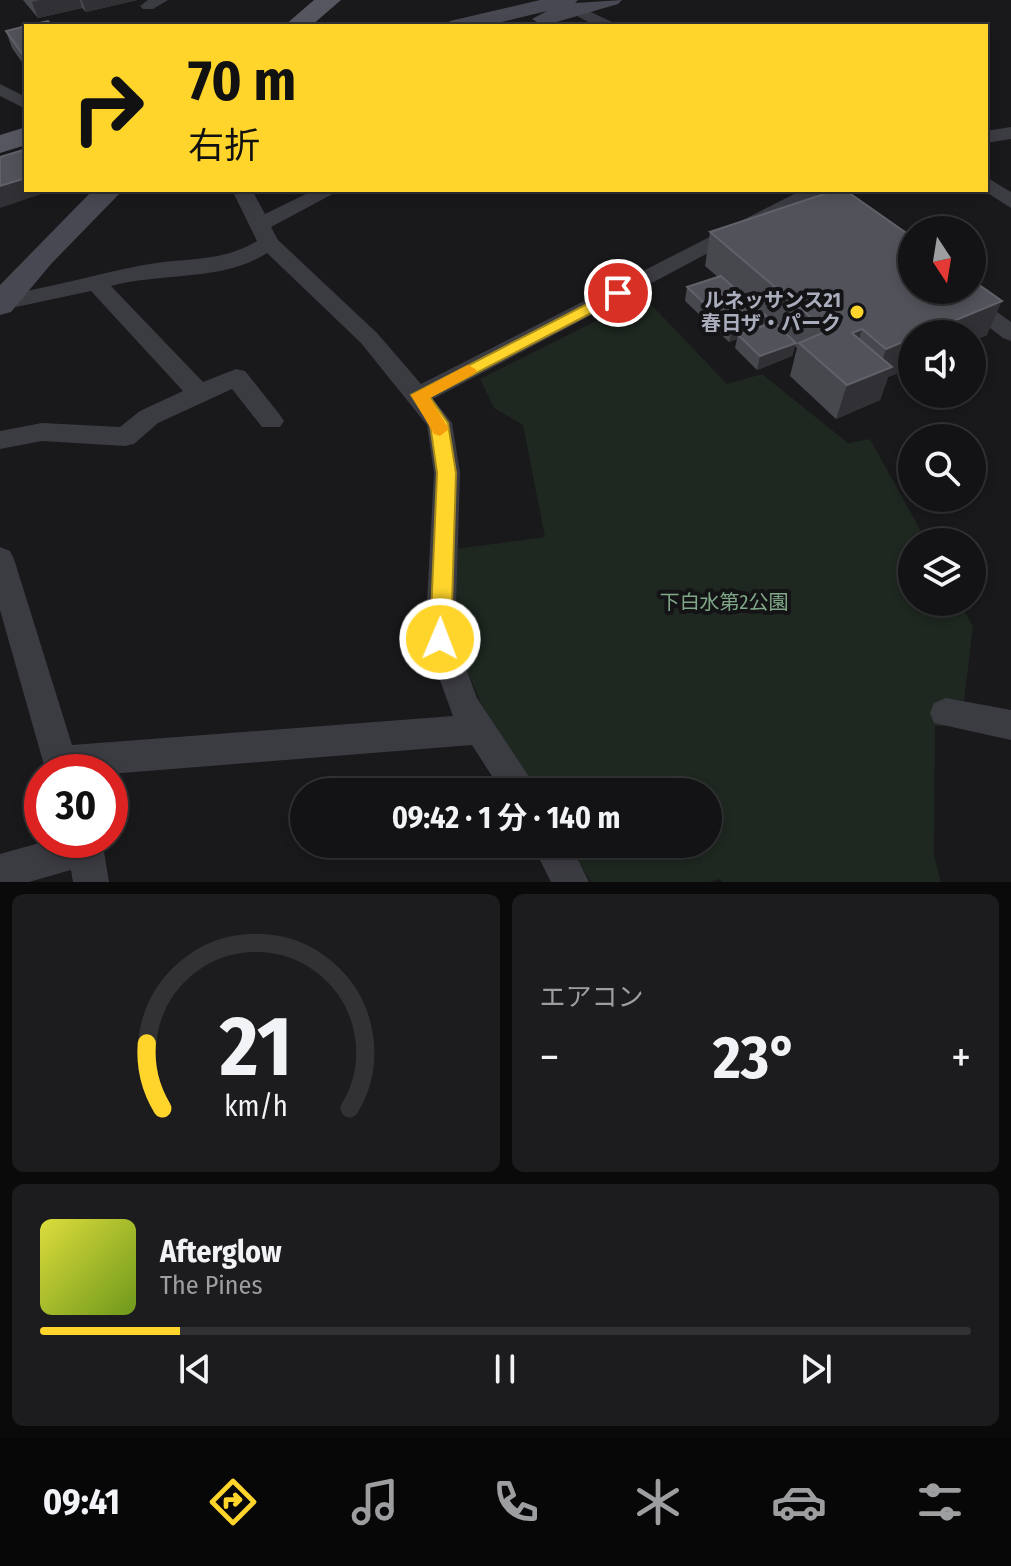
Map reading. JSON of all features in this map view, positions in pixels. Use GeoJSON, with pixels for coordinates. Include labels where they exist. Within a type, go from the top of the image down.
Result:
{"type":"FeatureCollection","features":[{"type":"Feature","properties":{"kind":"main road"},"geometry":{"type":"LineString","coordinates":[[467,24],[563,3],[611,0]]}},
{"type":"Feature","properties":{"kind":"main road"},"geometry":{"type":"LineString","coordinates":[[298,24],[318,2]]}},
{"type":"Feature","properties":{"kind":"main road"},"geometry":{"type":"LineString","coordinates":[[518,24],[563,3]]}},
{"type":"Feature","properties":{"kind":"main road"},"geometry":{"type":"LineString","coordinates":[[0,144],[24,137]]}},
{"type":"Feature","properties":{"kind":"main road"},"geometry":{"type":"LineString","coordinates":[[0,163],[24,156]]}},
{"type":"Feature","properties":{"kind":"main road"},"geometry":{"type":"LineString","coordinates":[[1,304],[40,258],[107,192]]}},
{"type":"Feature","properties":{"kind":"street"},"geometry":{"type":"LineString","coordinates":[[563,3],[604,24]]}},
{"type":"Feature","properties":{"kind":"street"},"geometry":{"type":"LineString","coordinates":[[0,89],[24,103]]}},
{"type":"Feature","properties":{"kind":"street"},"geometry":{"type":"LineString","coordinates":[[988,137],[1011,133]]}},
{"type":"Feature","properties":{"kind":"street"},"geometry":{"type":"LineString","coordinates":[[988,185],[1011,202]]}},
{"type":"Feature","properties":{"kind":"street"},"geometry":{"type":"LineString","coordinates":[[243,192],[265,234],[369,338],[420,395],[439,423],[447,473],[440,639],[464,705],[513,778]]}},
{"type":"Feature","properties":{"kind":"street"},"geometry":{"type":"LineString","coordinates":[[1,304],[29,301],[148,270],[217,266],[247,259],[265,234],[327,192]]}},
{"type":"Feature","properties":{"kind":"street"},"geometry":{"type":"LineString","coordinates":[[420,395],[821,193]]}},
{"type":"Feature","properties":{"kind":"street"},"geometry":{"type":"LineString","coordinates":[[97,284],[198,392]]}},
{"type":"Feature","properties":{"kind":"street"},"geometry":{"type":"LineString","coordinates":[[972,304],[1010,330]]}},
{"type":"Feature","properties":{"kind":"street"},"geometry":{"type":"LineString","coordinates":[[0,440],[42,432],[125,437],[149,417],[236,377],[271,421]]}},
{"type":"Feature","properties":{"kind":"street"},"geometry":{"type":"LineString","coordinates":[[0,559],[58,754]]}},
{"type":"Feature","properties":{"kind":"street"},"geometry":{"type":"LineString","coordinates":[[946,713],[1011,725]]}},
{"type":"Feature","properties":{"kind":"street"},"geometry":{"type":"LineString","coordinates":[[128,761],[480,729]]}},
{"type":"Feature","properties":{"kind":"street"},"geometry":{"type":"LineString","coordinates":[[0,872],[81,858]]}},
{"type":"Feature","properties":{"kind":"street"},"geometry":{"type":"LineString","coordinates":[[558,858],[571,882]]}},
{"type":"Feature","properties":{"kind":"green space","name":"下白水第2公園"},"geometry":{"type":"Polygon","coordinates":[[[644,297],[727,384],[762,374],[848,443],[870,439],[898,490],[898,512],[910,512],[919,528],[898,528],[898,616],[967,616],[973,627],[961,726],[935,726],[934,855],[941,882],[723,882],[718,879],[711,882],[591,882],[576,858],[722,858],[722,778],[527,778],[481,703],[453,638],[455,549],[545,537],[523,425],[494,408],[480,379],[644,297]]]}},
{"type":"Feature","properties":{"kind":"building"},"geometry":{"type":"Polygon","coordinates":[[[24,26],[24,56],[6,31],[24,26]]]}},
{"type":"Feature","properties":{"kind":"building"},"geometry":{"type":"Polygon","coordinates":[[[24,150],[24,179],[0,186],[0,157],[24,150]]]}},
{"type":"Feature","properties":{"kind":"building","name":"ルネッサンス21 春日ザ・パーク"},"geometry":{"type":"Polygon","coordinates":[[[830,192],[848,192],[898,227],[898,304],[986,304],[986,290],[1002,301],[956,320],[898,320],[898,344],[886,349],[862,329],[852,333],[892,367],[847,385],[799,343],[827,331],[710,232],[830,192]]]}},
{"type":"Feature","properties":{"kind":"building"},"geometry":{"type":"Polygon","coordinates":[[[721,276],[740,293],[706,305],[687,287],[721,276]]]}},
{"type":"Feature","properties":{"kind":"building"},"geometry":{"type":"Polygon","coordinates":[[[745,297],[766,316],[732,329],[711,309],[745,297]]]}},
{"type":"Feature","properties":{"kind":"building"},"geometry":{"type":"Polygon","coordinates":[[[774,322],[796,343],[760,356],[738,335],[774,322]]]}},
{"type":"Feature","properties":{"kind":"slow traffic"},"geometry":{"type":"LineString","coordinates":[[440,429],[420,395],[468,370]]}},
{"type":"Feature","properties":{"kind":"place","name":"ルネッサンス21 春日ザ・パーク"},"geometry":{"type":"Point","coordinates":[857,312]}},
{"type":"Feature","properties":{"kind":"route"},"geometry":{"type":"LineString","coordinates":[[440,639],[447,473],[439,423],[420,395],[618,293]]}}]}
